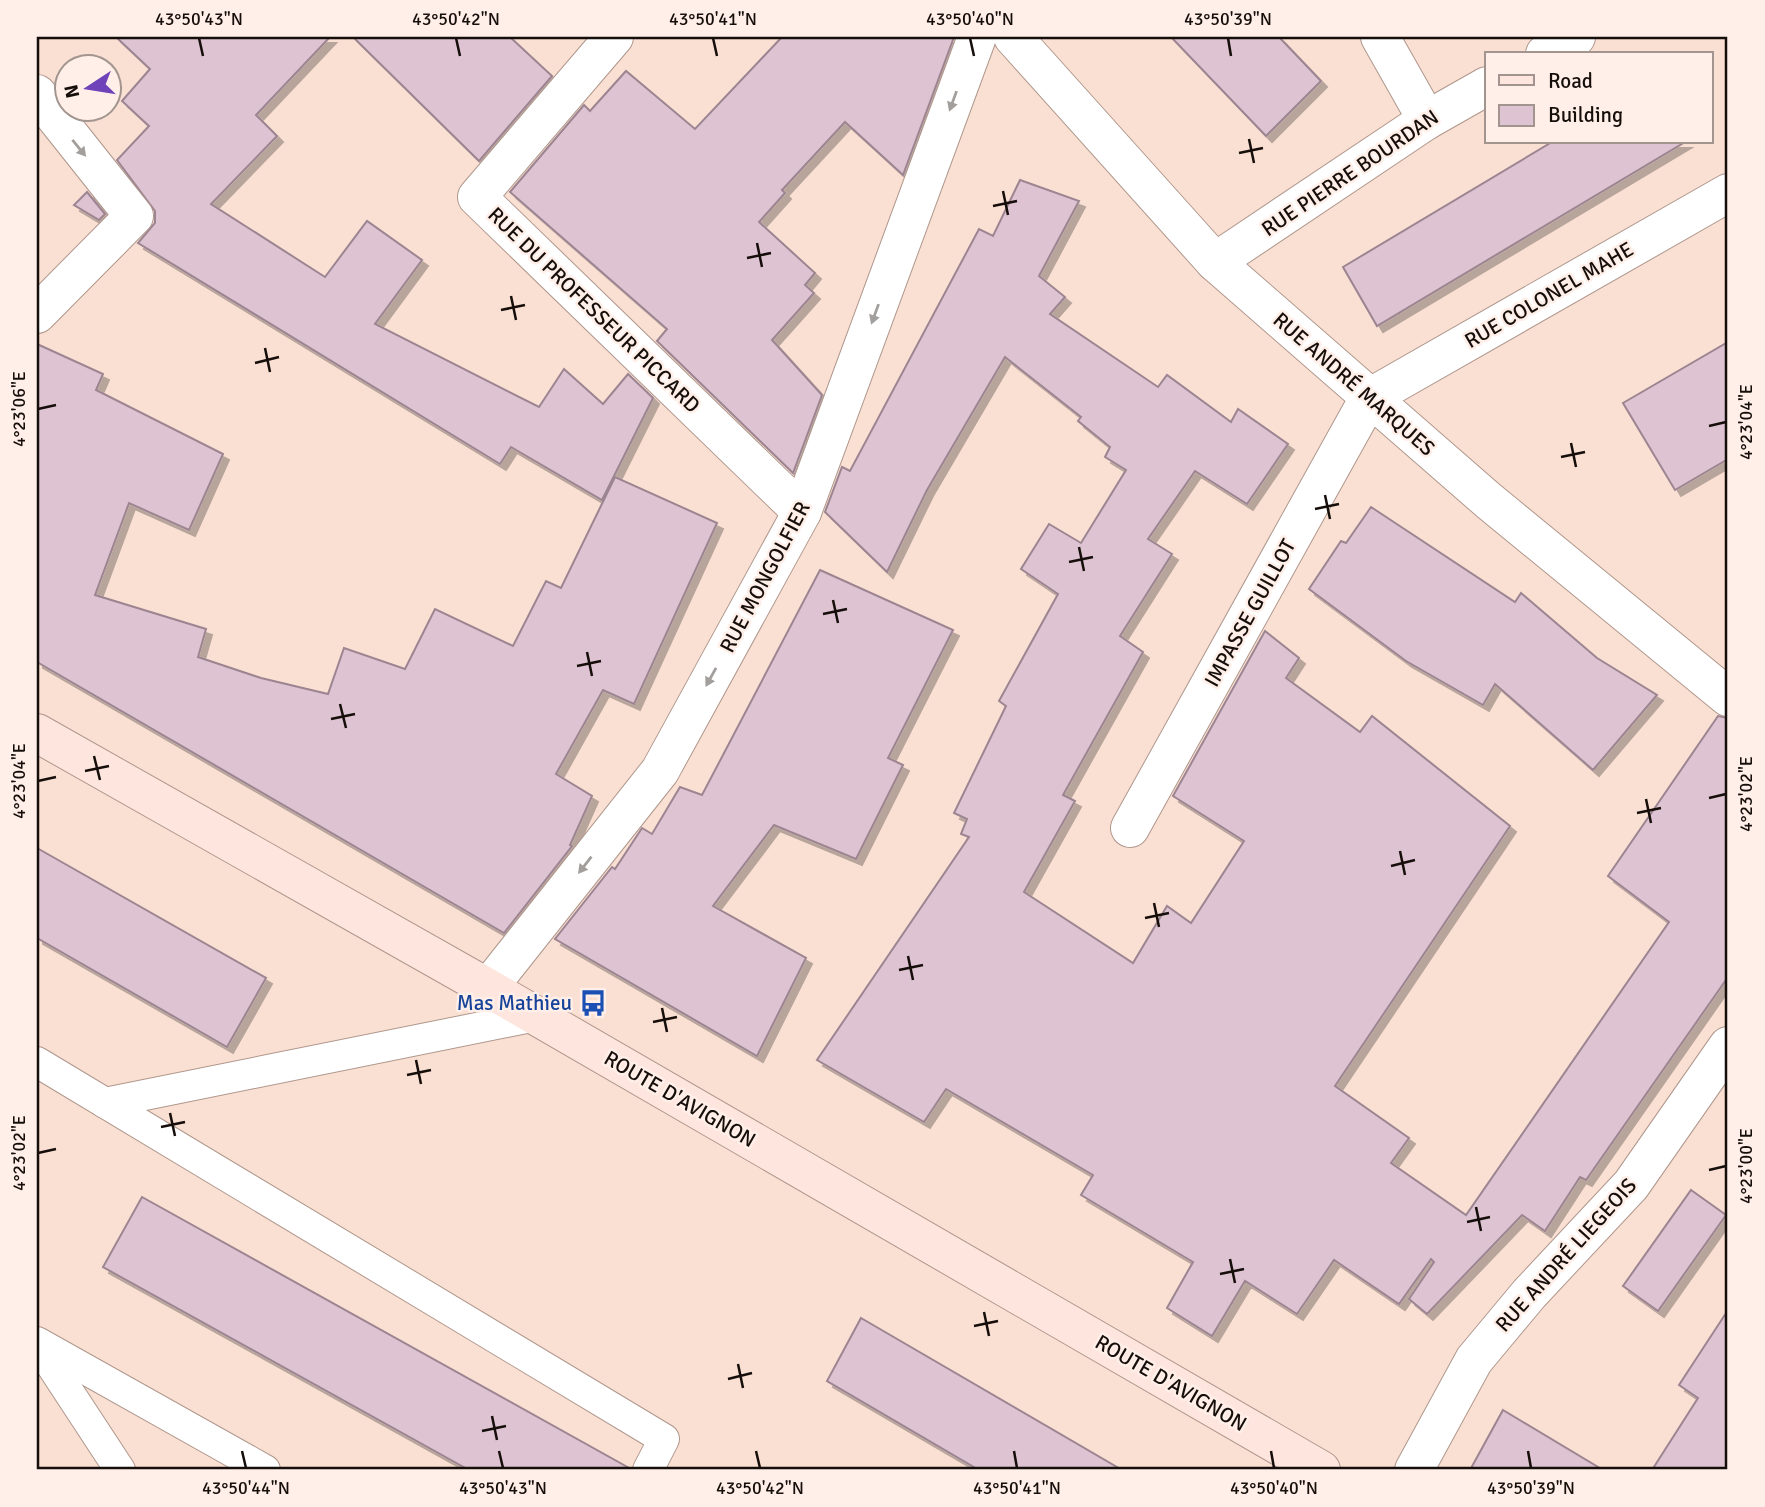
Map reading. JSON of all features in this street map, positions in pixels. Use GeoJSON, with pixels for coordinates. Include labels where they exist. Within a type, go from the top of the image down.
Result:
{"type":"FeatureCollection","features":[{"type":"Feature","properties":{"kind":"main road","name":"ROUTE D'AVIGNON"},"geometry":{"type":"LineString","coordinates":[[37,733],[488,988],[1321,1470]]}},
{"type":"Feature","properties":{"kind":"street","name":"RUE DU PROFESSEUR PICCARD"},"geometry":{"type":"LineString","coordinates":[[614,37],[477,198],[802,512]]}},
{"type":"Feature","properties":{"kind":"street","name":"RUE MONGOLFIER"},"geometry":{"type":"LineString","coordinates":[[488,988],[660,771],[802,512],[977,37]]}},
{"type":"Feature","properties":{"kind":"street","name":"RUE ANDRÉ MARQUES"},"geometry":{"type":"LineString","coordinates":[[1013,37],[1215,262],[1489,502],[1728,697]]}},
{"type":"Feature","properties":{"kind":"street"},"geometry":{"type":"LineString","coordinates":[[1380,37],[1427,120]]}},
{"type":"Feature","properties":{"kind":"street"},"geometry":{"type":"LineString","coordinates":[[1549,52],[1576,37]]}},
{"type":"Feature","properties":{"kind":"street","name":"RUE PIERRE BOURDAN"},"geometry":{"type":"LineString","coordinates":[[1215,262],[1427,120],[1485,87]]}},
{"type":"Feature","properties":{"kind":"street"},"geometry":{"type":"LineString","coordinates":[[37,94],[134,216],[37,314]]}},
{"type":"Feature","properties":{"kind":"street","name":"RUE COLONEL MAHE"},"geometry":{"type":"LineString","coordinates":[[1369,398],[1728,193]]}},
{"type":"Feature","properties":{"kind":"street","name":"IMPASSE GUILLOT"},"geometry":{"type":"LineString","coordinates":[[1130,828],[1369,398]]}},
{"type":"Feature","properties":{"kind":"street","name":"RUE ANDRÉ LIEGEOIS"},"geometry":{"type":"LineString","coordinates":[[1414,1470],[1474,1360],[1529,1294],[1631,1185],[1728,1046]]}},
{"type":"Feature","properties":{"kind":"lane"},"geometry":{"type":"LineString","coordinates":[[105,1103],[536,1016]]}},
{"type":"Feature","properties":{"kind":"lane"},"geometry":{"type":"LineString","coordinates":[[37,1062],[664,1439],[648,1470]]}},
{"type":"Feature","properties":{"kind":"lane"},"geometry":{"type":"LineString","coordinates":[[37,1343],[120,1470]]}},
{"type":"Feature","properties":{"kind":"lane"},"geometry":{"type":"LineString","coordinates":[[37,1343],[265,1470]]}},
{"type":"Feature","properties":{"kind":"building"},"geometry":{"type":"Polygon","coordinates":[[[116,37],[330,37],[256,115],[277,136],[211,204],[325,277],[367,221],[422,260],[375,324],[539,407],[564,369],[603,404],[628,374],[653,398],[602,500],[511,447],[500,464],[138,243],[155,223],[155,211],[117,160],[149,126],[122,101],[150,69],[116,37]]]}},
{"type":"Feature","properties":{"kind":"building"},"geometry":{"type":"Polygon","coordinates":[[[353,37],[510,37],[552,76],[479,161],[353,37]]]}},
{"type":"Feature","properties":{"kind":"building"},"geometry":{"type":"Polygon","coordinates":[[[782,37],[954,37],[903,175],[845,122],[782,190],[785,193],[759,222],[815,273],[805,285],[814,293],[772,340],[822,395],[793,473],[657,341],[667,329],[510,192],[584,105],[590,111],[626,71],[695,129],[782,37]]]}},
{"type":"Feature","properties":{"kind":"building"},"geometry":{"type":"Polygon","coordinates":[[[1171,37],[1279,37],[1321,81],[1266,136],[1171,37]]]}},
{"type":"Feature","properties":{"kind":"building"},"geometry":{"type":"Polygon","coordinates":[[[1549,144],[1682,144],[1377,326],[1343,267],[1549,144]]]}},
{"type":"Feature","properties":{"kind":"building"},"geometry":{"type":"Polygon","coordinates":[[[1020,180],[1079,201],[1039,276],[1065,297],[1050,314],[1158,387],[1167,375],[1231,422],[1238,409],[1288,444],[1247,504],[1195,471],[1148,539],[1172,554],[1120,636],[1143,652],[1063,795],[1075,801],[1024,892],[1133,963],[1167,906],[1191,923],[1244,841],[1173,796],[1265,631],[1299,658],[1286,678],[1360,732],[1372,716],[1510,826],[1335,1086],[1409,1138],[1391,1163],[1466,1215],[1669,922],[1608,876],[1718,716],[1728,718],[1728,977],[1586,1180],[1580,1177],[1545,1231],[1522,1215],[1427,1314],[1409,1299],[1434,1262],[1431,1259],[1399,1304],[1334,1260],[1297,1314],[1245,1281],[1212,1336],[1167,1308],[1193,1262],[1081,1195],[1093,1175],[946,1089],[924,1122],[817,1060],[969,837],[961,834],[967,819],[954,813],[1006,706],[999,701],[1058,594],[1021,569],[1049,524],[1081,543],[1126,470],[1105,457],[1110,447],[1078,421],[1081,417],[1005,357],[927,490],[887,572],[825,512],[842,467],[850,471],[979,229],[993,236],[1020,180]]]}},
{"type":"Feature","properties":{"kind":"building"},"geometry":{"type":"Polygon","coordinates":[[[87,192],[105,214],[99,220],[74,205],[87,192]]]}},
{"type":"Feature","properties":{"kind":"building"},"geometry":{"type":"Polygon","coordinates":[[[1728,342],[1728,459],[1675,490],[1623,403],[1728,342]]]}},
{"type":"Feature","properties":{"kind":"building"},"geometry":{"type":"Polygon","coordinates":[[[37,344],[103,374],[96,390],[223,454],[189,530],[129,503],[95,595],[206,629],[198,657],[261,678],[328,694],[344,648],[405,669],[435,609],[513,646],[546,581],[561,588],[615,477],[717,523],[634,704],[603,690],[556,774],[592,796],[570,845],[572,846],[504,933],[37,662],[37,344]]]}},
{"type":"Feature","properties":{"kind":"building"},"geometry":{"type":"Polygon","coordinates":[[[1371,507],[1515,602],[1521,593],[1597,658],[1657,695],[1593,770],[1495,684],[1483,705],[1406,661],[1309,589],[1341,541],[1346,543],[1371,507]]]}},
{"type":"Feature","properties":{"kind":"building"},"geometry":{"type":"Polygon","coordinates":[[[820,570],[953,630],[888,758],[903,765],[856,859],[774,825],[713,906],[806,958],[757,1056],[555,939],[612,867],[615,869],[642,828],[652,834],[680,787],[702,795],[820,570]]]}},
{"type":"Feature","properties":{"kind":"building"},"geometry":{"type":"Polygon","coordinates":[[[37,848],[266,978],[227,1047],[37,938],[37,848]]]}},
{"type":"Feature","properties":{"kind":"building"},"geometry":{"type":"Polygon","coordinates":[[[1691,1190],[1726,1215],[1658,1311],[1623,1286],[1691,1190]]]}},
{"type":"Feature","properties":{"kind":"building"},"geometry":{"type":"Polygon","coordinates":[[[142,1197],[631,1470],[469,1470],[103,1267],[142,1197]]]}},
{"type":"Feature","properties":{"kind":"building"},"geometry":{"type":"Polygon","coordinates":[[[1728,1310],[1728,1470],[1652,1470],[1698,1398],[1679,1385],[1728,1310]]]}},
{"type":"Feature","properties":{"kind":"building"},"geometry":{"type":"Polygon","coordinates":[[[861,1318],[1122,1470],[979,1470],[827,1381],[861,1318]]]}},
{"type":"Feature","properties":{"kind":"building"},"geometry":{"type":"Polygon","coordinates":[[[1503,1410],[1603,1470],[1470,1470],[1503,1410]]]}},
{"type":"Feature","properties":{"kind":"place","name":"Mas Mathieu"},"geometry":{"type":"Point","coordinates":[593,1003]}}]}
